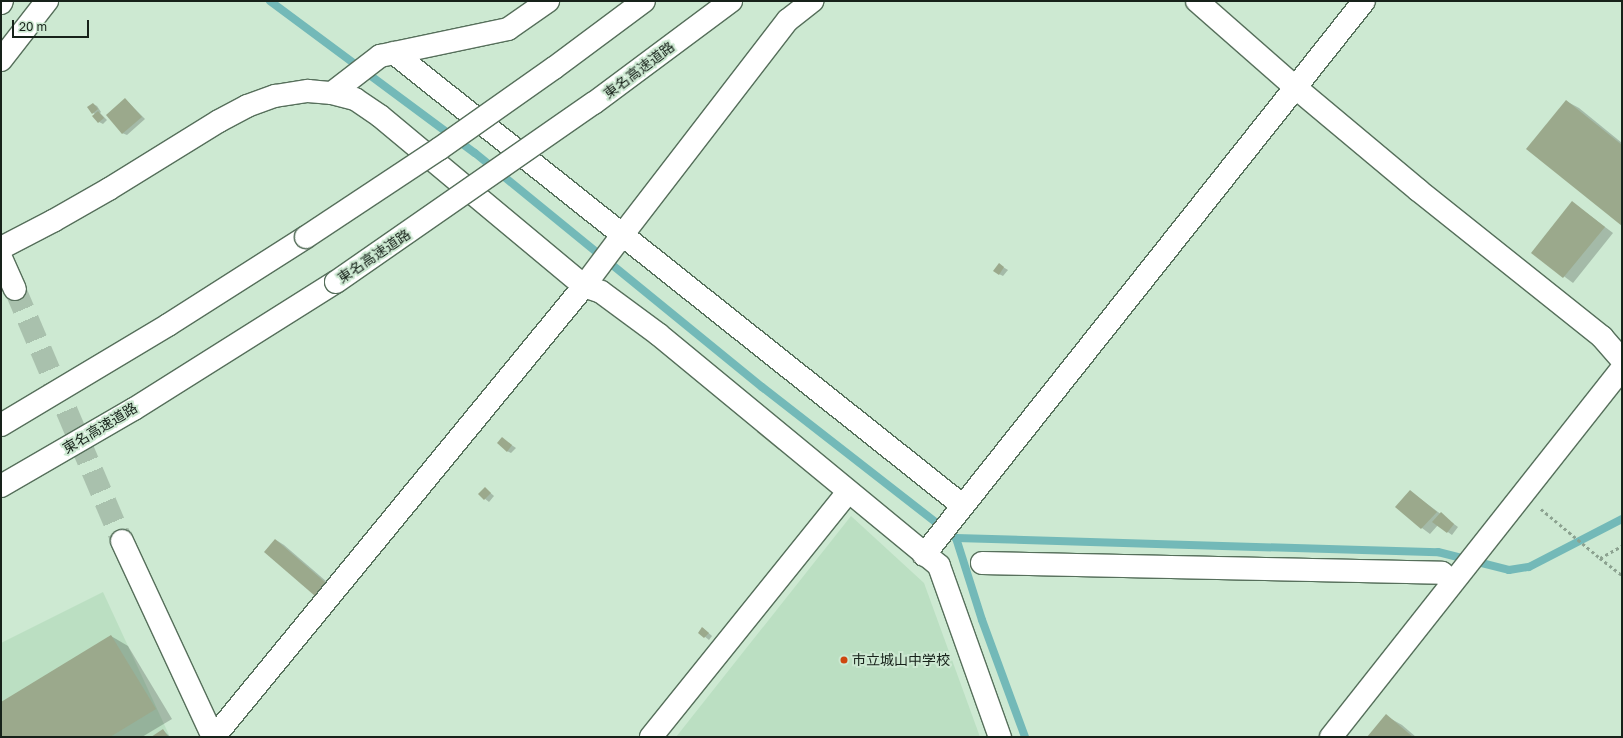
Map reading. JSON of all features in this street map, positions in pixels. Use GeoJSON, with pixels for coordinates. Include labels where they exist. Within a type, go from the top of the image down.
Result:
{"type":"FeatureCollection","features":[{"type":"Feature","properties":{"kind":"main road"},"geometry":{"type":"LineString","coordinates":[[1,60],[47,1]]}},
{"type":"Feature","properties":{"kind":"main road"},"geometry":{"type":"LineString","coordinates":[[1,248],[96,196],[247,106],[275,96],[339,87],[387,54],[508,29],[548,1]]}},
{"type":"Feature","properties":{"kind":"main road"},"geometry":{"type":"LineString","coordinates":[[1,425],[168,325],[439,150],[560,64],[644,1]]}},
{"type":"Feature","properties":{"kind":"main road","name":"東名高速道路"},"geometry":{"type":"LineString","coordinates":[[1,486],[134,409],[336,282],[594,103],[731,1]]}},
{"type":"Feature","properties":{"kind":"main road"},"geometry":{"type":"LineString","coordinates":[[122,541],[213,737],[584,286],[788,20],[812,1]]}},
{"type":"Feature","properties":{"kind":"main road"},"geometry":{"type":"LineString","coordinates":[[1197,1],[1295,87],[1418,190],[1602,337],[1622,360]]}},
{"type":"Feature","properties":{"kind":"main road"},"geometry":{"type":"LineString","coordinates":[[929,550],[1364,1]]}},
{"type":"Feature","properties":{"kind":"main road"},"geometry":{"type":"LineString","coordinates":[[387,54],[623,234],[961,508]]}},
{"type":"Feature","properties":{"kind":"main road"},"geometry":{"type":"LineString","coordinates":[[339,87],[380,116],[584,286],[601,292],[658,334],[848,492],[929,550],[939,566],[1000,737]]}},
{"type":"Feature","properties":{"kind":"main road"},"geometry":{"type":"LineString","coordinates":[[1,258],[15,289]]}},
{"type":"Feature","properties":{"kind":"main road"},"geometry":{"type":"LineString","coordinates":[[1330,737],[1622,369]]}},
{"type":"Feature","properties":{"kind":"main road"},"geometry":{"type":"LineString","coordinates":[[1575,428],[1622,387]]}},
{"type":"Feature","properties":{"kind":"main road"},"geometry":{"type":"LineString","coordinates":[[650,737],[848,492]]}},
{"type":"Feature","properties":{"kind":"main road"},"geometry":{"type":"LineString","coordinates":[[982,563],[1442,573],[1453,582]]}},
{"type":"Feature","properties":{"kind":"path"},"geometry":{"type":"LineString","coordinates":[[1522,495],[1622,575]]}},
{"type":"Feature","properties":{"kind":"path"},"geometry":{"type":"LineString","coordinates":[[1600,558],[1622,546]]}},
{"type":"Feature","properties":{"kind":"shaded area","name":"市立城山中学校"},"geometry":{"type":"Polygon","coordinates":[[[851,516],[924,583],[980,737],[676,737],[851,516]]]}},
{"type":"Feature","properties":{"kind":"shaded area"},"geometry":{"type":"Polygon","coordinates":[[[103,592],[170,737],[1,737],[1,643],[103,592]]]}},
{"type":"Feature","properties":{"kind":"building"},"geometry":{"type":"Polygon","coordinates":[[[125,98],[142,117],[122,134],[106,115],[125,98]]]}},
{"type":"Feature","properties":{"kind":"building"},"geometry":{"type":"Polygon","coordinates":[[[1566,100],[1622,145],[1622,226],[1526,149],[1566,100]]]}},
{"type":"Feature","properties":{"kind":"building"},"geometry":{"type":"Polygon","coordinates":[[[93,103],[98,109],[92,114],[87,107],[93,103]]]}},
{"type":"Feature","properties":{"kind":"building"},"geometry":{"type":"Polygon","coordinates":[[[98,111],[104,118],[98,123],[92,116],[98,111]]]}},
{"type":"Feature","properties":{"kind":"building"},"geometry":{"type":"Polygon","coordinates":[[[1572,201],[1605,227],[1563,278],[1531,253],[1572,201]]]}},
{"type":"Feature","properties":{"kind":"building"},"geometry":{"type":"Polygon","coordinates":[[[999,263],[1004,267],[999,275],[993,271],[999,263]]]}},
{"type":"Feature","properties":{"kind":"building"},"geometry":{"type":"Polygon","coordinates":[[[761,427],[784,444],[779,450],[757,432],[761,427]]]}},
{"type":"Feature","properties":{"kind":"building"},"geometry":{"type":"Polygon","coordinates":[[[502,437],[512,445],[507,452],[497,443],[502,437]]]}},
{"type":"Feature","properties":{"kind":"building"},"geometry":{"type":"Polygon","coordinates":[[[485,487],[491,493],[484,500],[478,494],[485,487]]]}},
{"type":"Feature","properties":{"kind":"building"},"geometry":{"type":"Polygon","coordinates":[[[1410,490],[1437,512],[1421,529],[1395,507],[1410,490]]]}},
{"type":"Feature","properties":{"kind":"building"},"geometry":{"type":"Polygon","coordinates":[[[1441,512],[1454,524],[1447,533],[1432,522],[1441,512]]]}},
{"type":"Feature","properties":{"kind":"building"},"geometry":{"type":"Polygon","coordinates":[[[275,539],[326,583],[315,596],[264,552],[275,539]]]}},
{"type":"Feature","properties":{"kind":"building"},"geometry":{"type":"Polygon","coordinates":[[[702,627],[709,633],[704,638],[698,633],[702,627]]]}},
{"type":"Feature","properties":{"kind":"building"},"geometry":{"type":"Polygon","coordinates":[[[111,635],[156,709],[110,737],[1,737],[1,702],[111,635]]]}},
{"type":"Feature","properties":{"kind":"building"},"geometry":{"type":"Polygon","coordinates":[[[1386,714],[1413,737],[1367,737],[1386,714]]]}},
{"type":"Feature","properties":{"kind":"building"},"geometry":{"type":"Polygon","coordinates":[[[163,729],[168,737],[151,737],[163,729]]]}},
{"type":"Feature","properties":{"kind":"waterway"},"geometry":{"type":"LineString","coordinates":[[270,1],[475,153],[762,387],[956,538],[982,620],[1025,737]]}},
{"type":"Feature","properties":{"kind":"waterway"},"geometry":{"type":"LineString","coordinates":[[956,538],[1438,552],[1509,570],[1529,567],[1622,519]]}},
{"type":"Feature","properties":{"kind":"tunnel"},"geometry":{"type":"LineString","coordinates":[[15,289],[122,541]]}},
{"type":"Feature","properties":{"kind":"place","name":"市立城山中学校"},"geometry":{"type":"Point","coordinates":[844,660]}}]}
